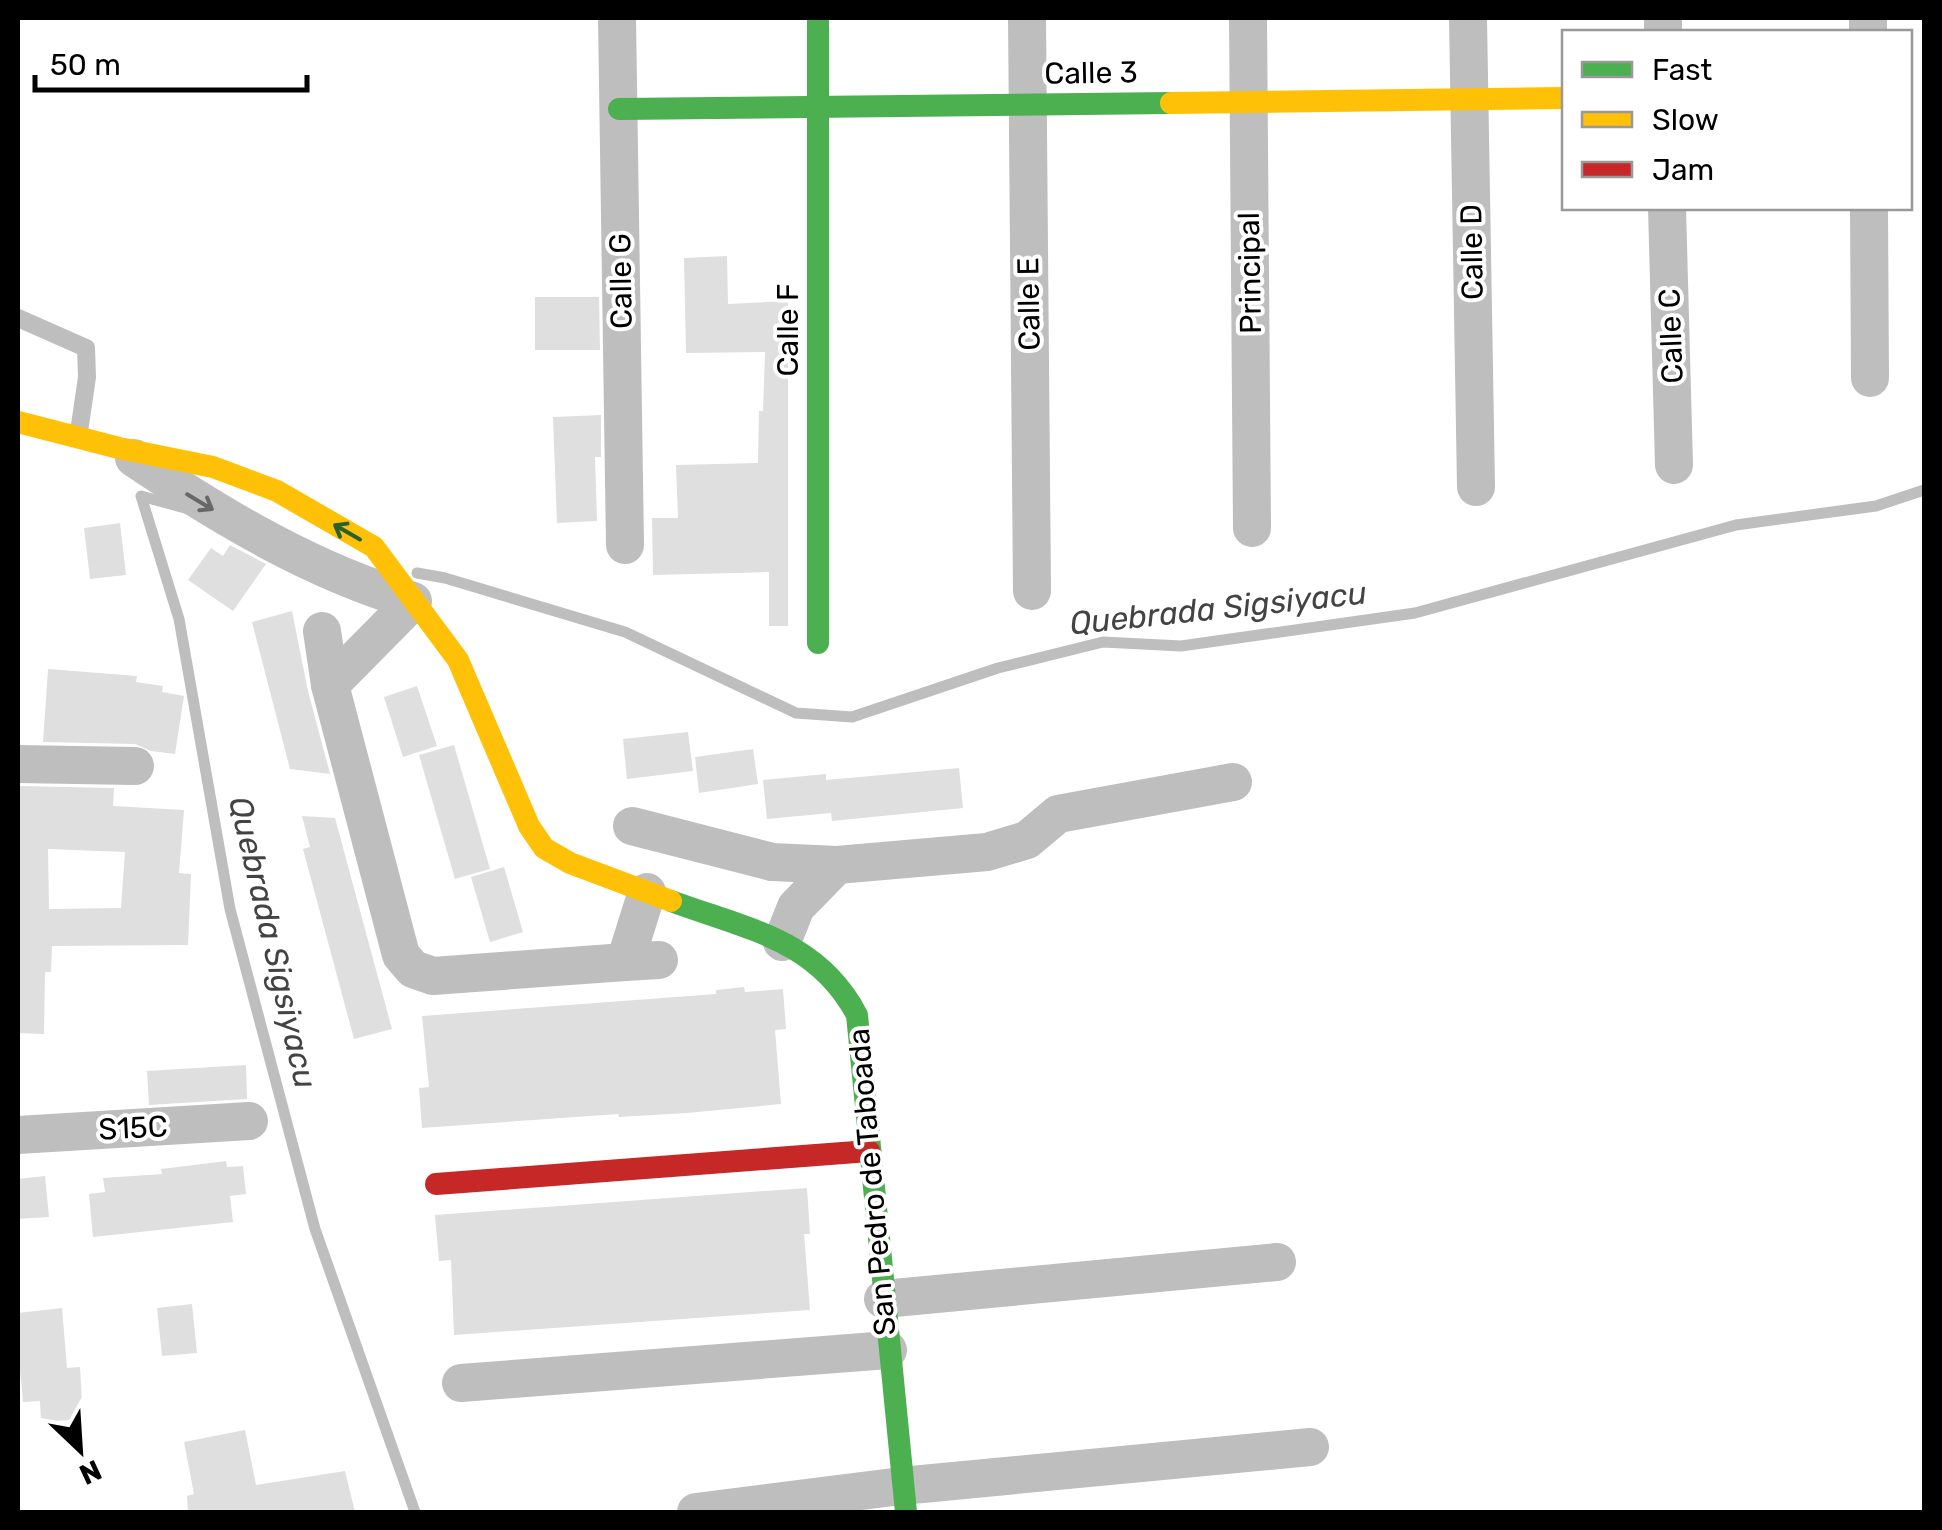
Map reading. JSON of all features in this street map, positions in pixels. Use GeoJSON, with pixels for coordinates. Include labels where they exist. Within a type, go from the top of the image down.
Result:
{"type":"FeatureCollection","features":[{"type":"Feature","properties":{"kind":"street","name":"Calle G"},"geometry":{"type":"LineString","coordinates":[[617,18],[625,545]]}},
{"type":"Feature","properties":{"kind":"street","name":"Calle F"},"geometry":{"type":"LineString","coordinates":[[818,18],[818,643]]}},
{"type":"Feature","properties":{"kind":"street","name":"Calle E"},"geometry":{"type":"LineString","coordinates":[[1026,18],[1032,591]]}},
{"type":"Feature","properties":{"kind":"street","name":"Principal"},"geometry":{"type":"LineString","coordinates":[[1248,18],[1252,528]]}},
{"type":"Feature","properties":{"kind":"street","name":"Calle D"},"geometry":{"type":"LineString","coordinates":[[1468,18],[1476,487]]}},
{"type":"Feature","properties":{"kind":"street","name":"Calle 3"},"geometry":{"type":"LineString","coordinates":[[619,109],[1562,98]]}},
{"type":"Feature","properties":{"kind":"street","name":"Calle C"},"geometry":{"type":"LineString","coordinates":[[1667,210],[1674,465]]}},
{"type":"Feature","properties":{"kind":"street"},"geometry":{"type":"LineString","coordinates":[[1869,210],[1870,378]]}},
{"type":"Feature","properties":{"kind":"street"},"geometry":{"type":"LineString","coordinates":[[18,422],[119,448],[247,528],[360,586],[413,601],[330,684]]}},
{"type":"Feature","properties":{"kind":"street","name":"San Pedro de Taboada"},"geometry":{"type":"LineString","coordinates":[[413,601],[458,660],[530,826],[544,848],[570,863],[782,942],[812,956],[840,982],[857,1015],[904,1499]]}},
{"type":"Feature","properties":{"kind":"street"},"geometry":{"type":"LineString","coordinates":[[322,631],[330,684],[401,955],[413,969],[432,976],[642,961],[647,892]]}},
{"type":"Feature","properties":{"kind":"street"},"geometry":{"type":"LineString","coordinates":[[18,764],[135,766]]}},
{"type":"Feature","properties":{"kind":"street"},"geometry":{"type":"LineString","coordinates":[[632,826],[772,862],[837,865],[987,852],[1026,840],[1058,814],[1233,782]]}},
{"type":"Feature","properties":{"kind":"street"},"geometry":{"type":"LineString","coordinates":[[782,942],[796,906],[837,865]]}},
{"type":"Feature","properties":{"kind":"street","name":"S15C"},"geometry":{"type":"LineString","coordinates":[[18,1136],[250,1122]]}},
{"type":"Feature","properties":{"kind":"street"},"geometry":{"type":"LineString","coordinates":[[436,1184],[869,1151]]}},
{"type":"Feature","properties":{"kind":"street"},"geometry":{"type":"LineString","coordinates":[[883,1299],[1277,1262]]}},
{"type":"Feature","properties":{"kind":"street"},"geometry":{"type":"LineString","coordinates":[[460,1383],[888,1350]]}},
{"type":"Feature","properties":{"kind":"street"},"geometry":{"type":"LineString","coordinates":[[696,1512],[904,1499],[1310,1448]]}},
{"type":"Feature","properties":{"kind":"lane"},"geometry":{"type":"LineString","coordinates":[[18,318],[86,348],[87,378],[78,438]]}},
{"type":"Feature","properties":{"kind":"building"},"geometry":{"type":"Polygon","coordinates":[[[727,256],[728,304],[788,301],[788,626],[769,626],[769,572],[653,575],[652,518],[678,518],[676,465],[758,463],[765,352],[686,353],[684,258],[727,256]]]}},
{"type":"Feature","properties":{"kind":"building"},"geometry":{"type":"Polygon","coordinates":[[[535,297],[599,297],[600,350],[535,350],[535,297]]]}},
{"type":"Feature","properties":{"kind":"building"},"geometry":{"type":"Polygon","coordinates":[[[601,415],[601,457],[595,457],[597,521],[557,523],[553,417],[601,415]]]}},
{"type":"Feature","properties":{"kind":"building"},"geometry":{"type":"Polygon","coordinates":[[[120,523],[126,575],[90,579],[84,528],[120,523]]]}},
{"type":"Feature","properties":{"kind":"building"},"geometry":{"type":"Polygon","coordinates":[[[230,545],[266,564],[233,611],[188,580],[211,548],[223,556],[230,545]]]}},
{"type":"Feature","properties":{"kind":"building"},"geometry":{"type":"Polygon","coordinates":[[[292,611],[330,774],[290,769],[252,622],[292,611]]]}},
{"type":"Feature","properties":{"kind":"building"},"geometry":{"type":"Polygon","coordinates":[[[48,669],[137,676],[136,682],[163,686],[162,692],[184,696],[175,754],[135,744],[43,742],[48,669]]]}},
{"type":"Feature","properties":{"kind":"building"},"geometry":{"type":"Polygon","coordinates":[[[417,686],[437,746],[403,757],[384,697],[417,686]]]}},
{"type":"Feature","properties":{"kind":"building"},"geometry":{"type":"Polygon","coordinates":[[[688,732],[693,771],[627,779],[623,739],[688,732]]]}},
{"type":"Feature","properties":{"kind":"building"},"geometry":{"type":"Polygon","coordinates":[[[454,745],[490,869],[455,879],[419,755],[454,745]]]}},
{"type":"Feature","properties":{"kind":"building"},"geometry":{"type":"Polygon","coordinates":[[[753,749],[758,784],[699,793],[695,757],[753,749]]]}},
{"type":"Feature","properties":{"kind":"building"},"geometry":{"type":"Polygon","coordinates":[[[959,768],[963,808],[832,821],[831,813],[767,819],[763,780],[826,774],[826,780],[959,768]]]}},
{"type":"Feature","properties":{"kind":"building"},"geometry":{"type":"Polygon","coordinates":[[[18,786],[114,788],[113,806],[184,810],[179,873],[191,874],[188,945],[52,946],[51,972],[45,972],[44,1034],[18,1033],[18,786]],[[48,849],[49,909],[121,908],[125,852],[48,849]]]}},
{"type":"Feature","properties":{"kind":"building"},"geometry":{"type":"Polygon","coordinates":[[[302,816],[335,818],[392,1029],[354,1039],[303,849],[310,847],[302,816]]]}},
{"type":"Feature","properties":{"kind":"building"},"geometry":{"type":"Polygon","coordinates":[[[504,867],[523,932],[490,942],[471,877],[504,867]]]}},
{"type":"Feature","properties":{"kind":"building"},"geometry":{"type":"Polygon","coordinates":[[[744,987],[745,992],[783,989],[786,1029],[775,1030],[781,1104],[422,1128],[419,1088],[429,1087],[422,1016],[716,994],[716,990],[744,987]]]}},
{"type":"Feature","properties":{"kind":"building"},"geometry":{"type":"Polygon","coordinates":[[[246,1065],[247,1099],[149,1105],[147,1071],[246,1065]]]}},
{"type":"Feature","properties":{"kind":"building"},"geometry":{"type":"Polygon","coordinates":[[[226,1161],[227,1167],[243,1166],[246,1194],[230,1196],[233,1222],[93,1237],[89,1194],[105,1192],[103,1178],[162,1174],[161,1169],[226,1161]]]}},
{"type":"Feature","properties":{"kind":"building"},"geometry":{"type":"Polygon","coordinates":[[[45,1176],[49,1217],[18,1219],[18,1179],[45,1176]]]}},
{"type":"Feature","properties":{"kind":"building"},"geometry":{"type":"Polygon","coordinates":[[[807,1188],[810,1234],[804,1234],[810,1310],[454,1335],[451,1260],[439,1261],[435,1215],[807,1188]]]}},
{"type":"Feature","properties":{"kind":"building"},"geometry":{"type":"Polygon","coordinates":[[[192,1304],[197,1353],[162,1356],[157,1308],[192,1304]]]}},
{"type":"Feature","properties":{"kind":"building"},"geometry":{"type":"Polygon","coordinates":[[[62,1308],[67,1368],[80,1367],[83,1419],[41,1422],[40,1401],[23,1402],[18,1370],[18,1313],[62,1308]]]}},
{"type":"Feature","properties":{"kind":"building"},"geometry":{"type":"Polygon","coordinates":[[[245,1430],[256,1485],[345,1471],[355,1512],[188,1512],[187,1496],[194,1494],[184,1442],[245,1430]]]}},
{"type":"Feature","properties":{"kind":"waterway","name":"Quebrada Sigsiyacu"},"geometry":{"type":"LineString","coordinates":[[417,573],[625,632],[796,713],[852,717],[998,668],[1103,642],[1181,646],[1415,613],[1736,525],[1876,506],[1924,490]]}},
{"type":"Feature","properties":{"kind":"waterway","name":"Quebrada Sigsiyacu"},"geometry":{"type":"LineString","coordinates":[[185,508],[141,496],[179,619],[230,909],[315,1229],[415,1512]]}},
{"type":"Feature","properties":{"kind":"traffic: fast"},"geometry":{"type":"LineString","coordinates":[[818,18],[818,643]]}},
{"type":"Feature","properties":{"kind":"traffic: fast"},"geometry":{"type":"LineString","coordinates":[[619,109],[1171,103]]}},
{"type":"Feature","properties":{"kind":"traffic: fast"},"geometry":{"type":"LineString","coordinates":[[671,901],[752,929],[800,953],[841,989],[857,1015],[906,1512]]}},
{"type":"Feature","properties":{"kind":"traffic: slow"},"geometry":{"type":"LineString","coordinates":[[1171,103],[1562,98]]}},
{"type":"Feature","properties":{"kind":"traffic: slow"},"geometry":{"type":"LineString","coordinates":[[18,422],[213,467],[277,491],[374,547],[458,660],[529,826],[544,848],[570,863],[671,901]]}},
{"type":"Feature","properties":{"kind":"traffic: jam"},"geometry":{"type":"LineString","coordinates":[[436,1184],[869,1151]]}}]}
